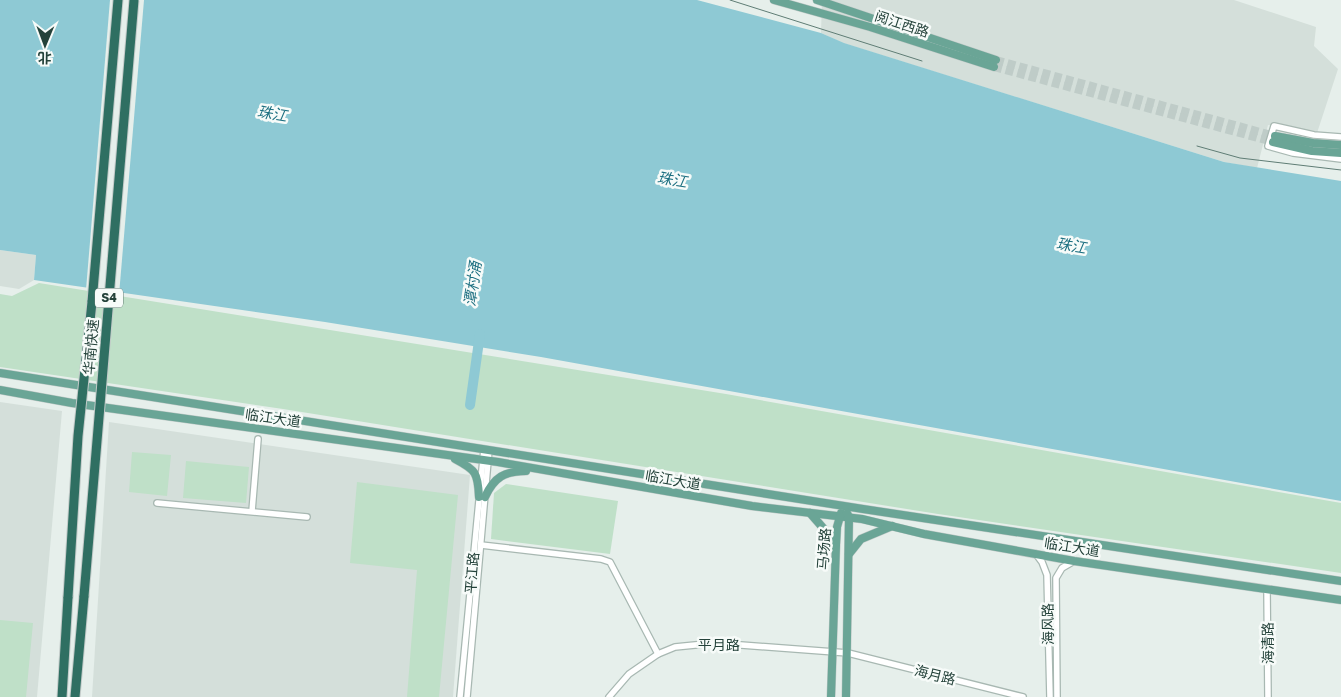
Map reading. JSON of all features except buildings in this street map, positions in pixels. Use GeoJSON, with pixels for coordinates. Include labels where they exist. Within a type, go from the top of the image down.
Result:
{"type":"FeatureCollection","features":[{"type":"Feature","properties":{"kind":"highway","name":"华南快速"},"geometry":{"type":"LineString","coordinates":[[62,697],[79,417],[118,0]]}},
{"type":"Feature","properties":{"kind":"highway","name":"华南快速"},"geometry":{"type":"LineString","coordinates":[[75,697],[134,0]]}},
{"type":"Feature","properties":{"kind":"highway"},"geometry":{"type":"LineString","coordinates":[[78,664],[81,697]]}},
{"type":"Feature","properties":{"kind":"highway"},"geometry":{"type":"LineString","coordinates":[[56,697],[64,670]]}},
{"type":"Feature","properties":{"kind":"main road","name":"阅江西路"},"geometry":{"type":"LineString","coordinates":[[774,0],[995,63],[817,0]]}},
{"type":"Feature","properties":{"kind":"main road"},"geometry":{"type":"LineString","coordinates":[[1341,145],[1274,139],[1312,151],[1341,153]]}},
{"type":"Feature","properties":{"kind":"main road","name":"临江大道"},"geometry":{"type":"LineString","coordinates":[[0,373],[576,462],[927,519],[1341,581]]}},
{"type":"Feature","properties":{"kind":"main road","name":"临江大道"},"geometry":{"type":"LineString","coordinates":[[0,390],[485,461],[752,506],[849,517],[924,534],[1074,561],[1341,600]]}},
{"type":"Feature","properties":{"kind":"main road"},"geometry":{"type":"LineString","coordinates":[[449,456],[475,472],[482,497]]}},
{"type":"Feature","properties":{"kind":"main road"},"geometry":{"type":"LineString","coordinates":[[573,476],[569,466],[576,462]]}},
{"type":"Feature","properties":{"kind":"main road"},"geometry":{"type":"LineString","coordinates":[[482,497],[494,481],[507,472],[543,471]]}},
{"type":"Feature","properties":{"kind":"main road"},"geometry":{"type":"LineString","coordinates":[[751,491],[757,495],[758,500],[752,506]]}},
{"type":"Feature","properties":{"kind":"main road","name":"马场路"},"geometry":{"type":"LineString","coordinates":[[831,697],[835,551],[839,517],[844,506]]}},
{"type":"Feature","properties":{"kind":"main road","name":"马场路"},"geometry":{"type":"LineString","coordinates":[[844,506],[849,517],[846,697]]}},
{"type":"Feature","properties":{"kind":"main road"},"geometry":{"type":"LineString","coordinates":[[810,513],[831,537],[835,551],[843,547],[849,554],[861,539],[894,526]]}},
{"type":"Feature","properties":{"kind":"main road"},"geometry":{"type":"LineString","coordinates":[[924,534],[920,532],[917,524],[920,520],[927,519]]}},
{"type":"Feature","properties":{"kind":"street"},"geometry":{"type":"LineString","coordinates":[[1341,137],[1314,135],[1274,126],[1268,146],[1293,153],[1341,159]]}},
{"type":"Feature","properties":{"kind":"street"},"geometry":{"type":"LineString","coordinates":[[252,512],[258,439]]}},
{"type":"Feature","properties":{"kind":"street","name":"平江路"},"geometry":{"type":"LineString","coordinates":[[460,697],[487,449]]}},
{"type":"Feature","properties":{"kind":"street","name":"平江路"},"geometry":{"type":"LineString","coordinates":[[467,697],[482,545],[482,497]]}},
{"type":"Feature","properties":{"kind":"street"},"geometry":{"type":"LineString","coordinates":[[157,503],[307,516]]}},
{"type":"Feature","properties":{"kind":"street"},"geometry":{"type":"LineString","coordinates":[[482,545],[601,559],[610,562],[658,654]]}},
{"type":"Feature","properties":{"kind":"street","name":"海风路"},"geometry":{"type":"LineString","coordinates":[[1036,554],[1042,562],[1047,575],[1050,697]]}},
{"type":"Feature","properties":{"kind":"street","name":"海风路"},"geometry":{"type":"LineString","coordinates":[[1057,697],[1056,578],[1062,568],[1074,561]]}},
{"type":"Feature","properties":{"kind":"street","name":"海清路"},"geometry":{"type":"LineString","coordinates":[[1267,589],[1268,697]]}},
{"type":"Feature","properties":{"kind":"street","name":"平月路"},"geometry":{"type":"LineString","coordinates":[[609,697],[629,674],[658,654],[675,647],[715,643],[848,653]]}},
{"type":"Feature","properties":{"kind":"street","name":"海月路"},"geometry":{"type":"LineString","coordinates":[[848,653],[1023,697]]}},
{"type":"Feature","properties":{"kind":"shaded area"},"geometry":{"type":"Polygon","coordinates":[[[822,0],[1234,0],[1316,27],[1314,46],[1338,69],[1317,133],[1268,125],[1257,168],[1224,162],[843,43],[821,33],[822,0]]]}},
{"type":"Feature","properties":{"kind":"shaded area"},"geometry":{"type":"Polygon","coordinates":[[[0,250],[36,255],[34,280],[19,289],[0,286],[0,250]]]}},
{"type":"Feature","properties":{"kind":"shaded area"},"geometry":{"type":"Polygon","coordinates":[[[0,402],[62,411],[37,697],[0,697],[0,402]]]}},
{"type":"Feature","properties":{"kind":"shaded area"},"geometry":{"type":"Polygon","coordinates":[[[109,422],[470,475],[453,697],[92,697],[109,422]]]}},
{"type":"Feature","properties":{"kind":"green space"},"geometry":{"type":"Polygon","coordinates":[[[39,283],[726,394],[1341,503],[1341,573],[938,514],[283,409],[0,367],[0,294],[12,296],[39,283]]]}},
{"type":"Feature","properties":{"kind":"green space"},"geometry":{"type":"Polygon","coordinates":[[[132,452],[171,455],[167,496],[129,492],[132,452]]]}},
{"type":"Feature","properties":{"kind":"green space"},"geometry":{"type":"Polygon","coordinates":[[[186,461],[249,467],[246,503],[183,498],[186,461]]]}},
{"type":"Feature","properties":{"kind":"green space"},"geometry":{"type":"Polygon","coordinates":[[[357,482],[458,495],[439,697],[407,697],[417,570],[350,563],[357,482]]]}},
{"type":"Feature","properties":{"kind":"green space"},"geometry":{"type":"Polygon","coordinates":[[[506,484],[618,501],[610,554],[491,539],[494,493],[506,484]]]}},
{"type":"Feature","properties":{"kind":"green space"},"geometry":{"type":"Polygon","coordinates":[[[0,620],[33,623],[26,697],[0,697],[0,620]]]}},
{"type":"Feature","properties":{"kind":"water","name":"珠江"},"geometry":{"type":"Polygon","coordinates":[[[0,0],[697,0],[821,33],[844,43],[1224,162],[1341,181],[1341,501],[541,357],[325,322],[34,280],[36,255],[0,250],[0,0]]]}},
{"type":"Feature","properties":{"kind":"pier"},"geometry":{"type":"Polygon","coordinates":[[[110,0],[144,0],[119,295],[86,290],[110,0]]]}},
{"type":"Feature","properties":{"kind":"waterway","name":"潭村涌"},"geometry":{"type":"LineString","coordinates":[[470,405],[480,334]]}},
{"type":"Feature","properties":{"kind":"tunnel"},"geometry":{"type":"LineString","coordinates":[[996,60],[1275,136]]}},
{"type":"Feature","properties":{"kind":"tunnel"},"geometry":{"type":"LineString","coordinates":[[994,67],[1273,142]]}},
{"type":"Feature","properties":{"kind":"tram line"},"geometry":{"type":"LineString","coordinates":[[730,0],[922,61]]}},
{"type":"Feature","properties":{"kind":"tram line"},"geometry":{"type":"LineString","coordinates":[[1197,146],[1240,158],[1341,170]]}}]}
